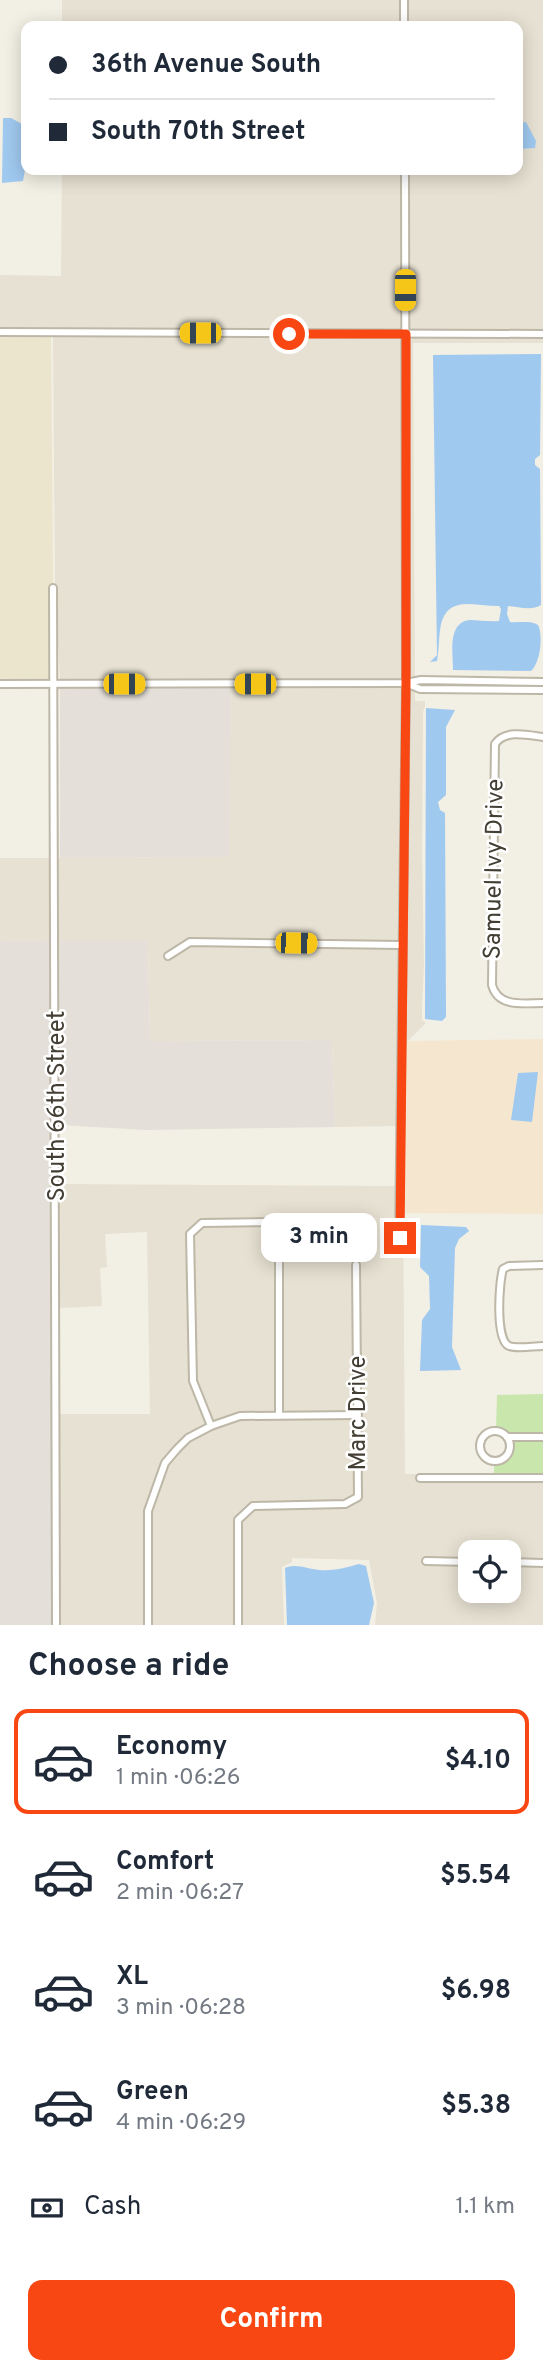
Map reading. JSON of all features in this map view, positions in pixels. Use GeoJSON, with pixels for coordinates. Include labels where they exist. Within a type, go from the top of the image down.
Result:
{"type":"FeatureCollection","features":[{"type":"Feature","properties":{"kind":"street"},"geometry":{"type":"LineString","coordinates":[[404,0],[404,21]]}},
{"type":"Feature","properties":{"kind":"street"},"geometry":{"type":"LineString","coordinates":[[400,1238],[401,944],[406,683],[405,175]]}},
{"type":"Feature","properties":{"kind":"street"},"geometry":{"type":"LineString","coordinates":[[0,332],[543,334]]}},
{"type":"Feature","properties":{"kind":"street","name":"South 66th Street"},"geometry":{"type":"LineString","coordinates":[[53,588],[57,1625]]}},
{"type":"Feature","properties":{"kind":"street"},"geometry":{"type":"LineString","coordinates":[[0,684],[543,681]]}},
{"type":"Feature","properties":{"kind":"street"},"geometry":{"type":"LineString","coordinates":[[406,683],[420,688],[543,691]]}},
{"type":"Feature","properties":{"kind":"street","name":"Samuel Ivy Drive"},"geometry":{"type":"LineString","coordinates":[[543,737],[506,735],[499,738],[495,744],[492,985],[497,997],[502,1000],[512,1003],[543,1003]]}},
{"type":"Feature","properties":{"kind":"street"},"geometry":{"type":"LineString","coordinates":[[168,956],[190,942],[401,944]]}},
{"type":"Feature","properties":{"kind":"street"},"geometry":{"type":"LineString","coordinates":[[211,1426],[193,1381],[190,1234],[202,1223],[268,1223],[279,1233],[279,1414]]}},
{"type":"Feature","properties":{"kind":"street","name":"Marc Drive"},"geometry":{"type":"LineString","coordinates":[[238,1625],[238,1520],[253,1506],[345,1504],[358,1497],[356,1265]]}},
{"type":"Feature","properties":{"kind":"street"},"geometry":{"type":"LineString","coordinates":[[543,1265],[509,1266],[503,1269],[500,1308],[501,1338],[505,1344],[543,1346]]}},
{"type":"Feature","properties":{"kind":"street"},"geometry":{"type":"LineString","coordinates":[[148,1625],[148,1511],[165,1463],[188,1438],[240,1416],[358,1415]]}},
{"type":"Feature","properties":{"kind":"street"},"geometry":{"type":"LineString","coordinates":[[507,1437],[509,1446],[506,1455],[498,1460],[484,1456],[480,1443],[485,1435],[494,1431],[507,1437],[543,1437]]}},
{"type":"Feature","properties":{"kind":"street"},"geometry":{"type":"LineString","coordinates":[[420,1478],[543,1478]]}},
{"type":"Feature","properties":{"kind":"street"},"geometry":{"type":"LineString","coordinates":[[426,1561],[458,1562]]}},
{"type":"Feature","properties":{"kind":"street"},"geometry":{"type":"LineString","coordinates":[[521,1562],[543,1563]]}},
{"type":"Feature","properties":{"kind":"shaded area"},"geometry":{"type":"Polygon","coordinates":[[[62,0],[401,0],[401,21],[62,21],[62,0]]]}},
{"type":"Feature","properties":{"kind":"shaded area"},"geometry":{"type":"Polygon","coordinates":[[[407,0],[543,0],[543,331],[409,331],[408,175],[523,175],[523,149],[535,148],[526,122],[523,122],[523,21],[407,21],[407,0]]]}},
{"type":"Feature","properties":{"kind":"shaded area"},"geometry":{"type":"Polygon","coordinates":[[[62,175],[402,175],[403,331],[0,328],[0,275],[61,276],[62,175]]]}},
{"type":"Feature","properties":{"kind":"shaded area"},"geometry":{"type":"Polygon","coordinates":[[[0,331],[51,331],[54,684],[0,684],[0,331]]]}},
{"type":"Feature","properties":{"kind":"shaded area"},"geometry":{"type":"Polygon","coordinates":[[[53,336],[403,338],[403,679],[60,681],[55,584],[53,336]]]}},
{"type":"Feature","properties":{"kind":"shaded area"},"geometry":{"type":"Polygon","coordinates":[[[409,338],[543,338],[543,343],[413,343],[415,678],[409,679],[409,338]]]}},
{"type":"Feature","properties":{"kind":"shaded area"},"geometry":{"type":"Polygon","coordinates":[[[403,686],[398,941],[190,939],[164,955],[167,960],[191,945],[398,948],[397,1126],[335,1127],[332,1040],[150,1041],[148,940],[58,940],[58,858],[228,857],[231,687],[403,686]]]}},
{"type":"Feature","properties":{"kind":"shaded area"},"geometry":{"type":"Polygon","coordinates":[[[231,687],[229,857],[60,858],[60,688],[231,687]]]}},
{"type":"Feature","properties":{"kind":"shaded area"},"geometry":{"type":"Polygon","coordinates":[[[409,688],[415,690],[415,701],[425,701],[422,1020],[426,1023],[408,1041],[404,1049],[409,688]]]}},
{"type":"Feature","properties":{"kind":"shaded area"},"geometry":{"type":"Polygon","coordinates":[[[0,858],[52,858],[52,940],[0,941],[0,858]]]}},
{"type":"Feature","properties":{"kind":"shaded area"},"geometry":{"type":"Polygon","coordinates":[[[52,940],[53,1625],[0,1625],[0,941],[52,940]]]}},
{"type":"Feature","properties":{"kind":"shaded area"},"geometry":{"type":"Polygon","coordinates":[[[58,940],[148,940],[150,1041],[332,1040],[335,1127],[146,1130],[59,1125],[58,940]]]}},
{"type":"Feature","properties":{"kind":"shaded area"},"geometry":{"type":"Polygon","coordinates":[[[543,1039],[543,1214],[403,1213],[404,1049],[408,1041],[543,1039]]]}},
{"type":"Feature","properties":{"kind":"shaded area"},"geometry":{"type":"Polygon","coordinates":[[[59,1184],[397,1186],[397,1241],[403,1241],[403,1197],[405,1474],[418,1474],[417,1481],[543,1482],[543,1559],[521,1559],[521,1540],[458,1540],[458,1558],[424,1558],[423,1564],[458,1565],[458,1603],[521,1603],[521,1566],[543,1566],[543,1625],[375,1625],[377,1603],[369,1560],[292,1558],[292,1562],[282,1567],[284,1625],[241,1625],[241,1522],[254,1509],[346,1507],[361,1497],[359,1262],[353,1262],[355,1412],[282,1411],[282,1233],[268,1219],[202,1219],[187,1234],[190,1381],[207,1424],[186,1436],[163,1461],[145,1510],[145,1625],[59,1625],[59,1414],[150,1414],[147,1232],[105,1234],[107,1267],[100,1268],[102,1306],[59,1308],[59,1184]]]}},
{"type":"Feature","properties":{"kind":"shaded area"},"geometry":{"type":"Polygon","coordinates":[[[203,1226],[267,1226],[276,1235],[276,1411],[239,1413],[213,1422],[196,1380],[193,1236],[203,1226]]]}},
{"type":"Feature","properties":{"kind":"shaded area"},"geometry":{"type":"Polygon","coordinates":[[[355,1419],[355,1495],[345,1500],[251,1503],[235,1520],[235,1625],[151,1625],[151,1512],[167,1465],[190,1441],[212,1429],[240,1420],[355,1419]]]}},
{"type":"Feature","properties":{"kind":"green space"},"geometry":{"type":"Polygon","coordinates":[[[543,1394],[543,1433],[508,1434],[496,1428],[497,1395],[543,1394]]]}},
{"type":"Feature","properties":{"kind":"green space"},"geometry":{"type":"Polygon","coordinates":[[[512,1440],[543,1440],[543,1475],[494,1475],[494,1464],[503,1462],[509,1456],[512,1440]]]}},
{"type":"Feature","properties":{"kind":"water"},"geometry":{"type":"Polygon","coordinates":[[[3,118],[11,118],[21,123],[21,175],[24,175],[23,181],[2,183],[3,118]]]}},
{"type":"Feature","properties":{"kind":"water"},"geometry":{"type":"Polygon","coordinates":[[[523,122],[526,122],[536,141],[535,148],[523,149],[523,122]]]}},
{"type":"Feature","properties":{"kind":"water"},"geometry":{"type":"Polygon","coordinates":[[[541,354],[540,455],[535,459],[535,465],[540,469],[541,605],[530,608],[508,606],[507,614],[510,622],[538,625],[539,655],[531,671],[453,670],[452,648],[458,626],[470,620],[499,621],[501,609],[499,606],[466,604],[448,610],[441,625],[437,661],[430,662],[437,655],[433,355],[541,354]]]}},
{"type":"Feature","properties":{"kind":"water"},"geometry":{"type":"Polygon","coordinates":[[[426,708],[455,710],[446,727],[446,795],[438,802],[440,810],[445,813],[446,1017],[442,1021],[425,1019],[426,708]]]}},
{"type":"Feature","properties":{"kind":"water"},"geometry":{"type":"Polygon","coordinates":[[[538,1072],[532,1122],[511,1120],[518,1073],[538,1072]]]}},
{"type":"Feature","properties":{"kind":"water"},"geometry":{"type":"Polygon","coordinates":[[[421,1225],[466,1227],[469,1231],[459,1239],[455,1248],[452,1347],[461,1370],[420,1371],[422,1320],[430,1309],[429,1276],[420,1267],[421,1225]]]}},
{"type":"Feature","properties":{"kind":"water"},"geometry":{"type":"Polygon","coordinates":[[[359,1564],[366,1566],[374,1603],[369,1625],[287,1625],[285,1568],[298,1566],[329,1570],[359,1564]]]}},
{"type":"Feature","properties":{"kind":"route"},"geometry":{"type":"LineString","coordinates":[[289,334],[406,334],[406,683],[401,944],[400,1238]]}}]}
